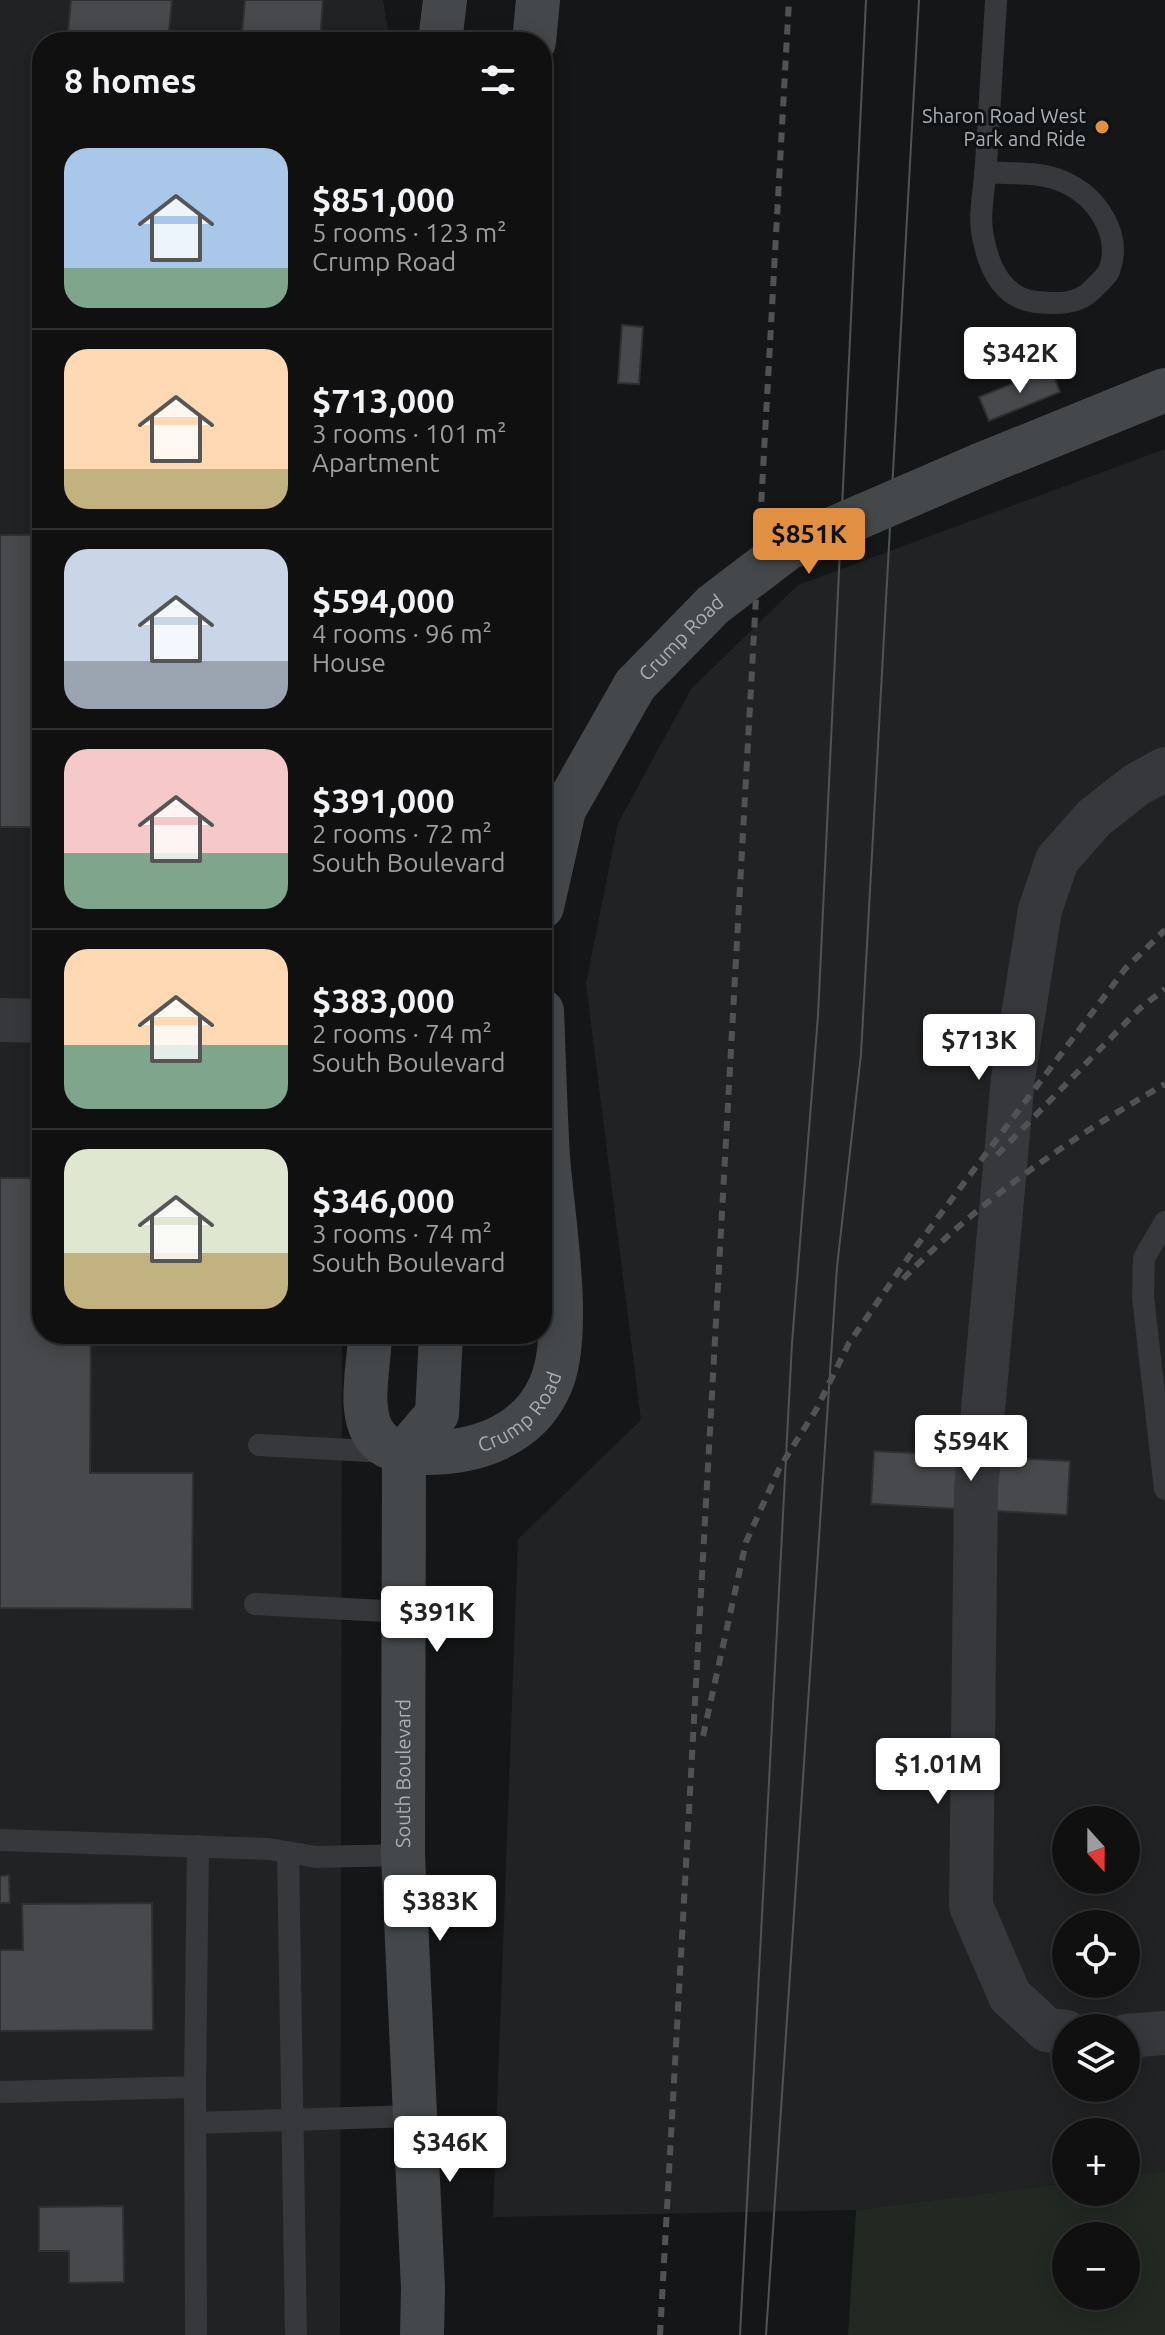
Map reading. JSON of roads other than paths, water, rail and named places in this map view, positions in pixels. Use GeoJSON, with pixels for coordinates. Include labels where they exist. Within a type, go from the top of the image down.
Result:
{"type":"FeatureCollection","features":[{"type":"Feature","properties":{"kind":"street"},"geometry":{"type":"LineString","coordinates":[[441,32],[445,0]]}},
{"type":"Feature","properties":{"kind":"street"},"geometry":{"type":"LineString","coordinates":[[535,32],[538,0]]}},
{"type":"Feature","properties":{"kind":"street","name":"Crump Road"},"geometry":{"type":"LineString","coordinates":[[552,863],[564,810],[635,685],[713,605],[788,548],[1165,390]]}},
{"type":"Feature","properties":{"kind":"street"},"geometry":{"type":"LineString","coordinates":[[1052,2031],[1047,2030],[1010,1996],[971,1906],[976,1488],[1013,1078],[1040,910],[1057,860],[1094,818],[1136,785],[1165,769]]}},
{"type":"Feature","properties":{"kind":"street"},"geometry":{"type":"LineString","coordinates":[[0,1020],[32,1021]]}},
{"type":"Feature","properties":{"kind":"street","name":"Crump Road"},"geometry":{"type":"LineString","coordinates":[[404,1453],[446,1453],[486,1445],[525,1423],[551,1385],[562,1324],[552,1204]]}},
{"type":"Feature","properties":{"kind":"street"},"geometry":{"type":"LineString","coordinates":[[370,1344],[367,1417],[379,1440],[404,1453],[437,1414],[440,1344]]}},
{"type":"Feature","properties":{"kind":"street","name":"South Boulevard"},"geometry":{"type":"LineString","coordinates":[[404,1453],[403,1855],[412,2116],[423,2288],[422,2335]]}},
{"type":"Feature","properties":{"kind":"street"},"geometry":{"type":"LineString","coordinates":[[1140,2035],[1165,2033]]}},
{"type":"Feature","properties":{"kind":"lane"},"geometry":{"type":"LineString","coordinates":[[985,172],[1037,175],[1063,181],[1090,199],[1105,216],[1113,243],[1109,272],[1087,295],[1062,304],[1031,301],[1005,290],[990,265],[982,233],[985,172],[996,0]]}},
{"type":"Feature","properties":{"kind":"lane"},"geometry":{"type":"LineString","coordinates":[[1165,1222],[1144,1258],[1143,1297],[1165,1489]]}},
{"type":"Feature","properties":{"kind":"lane"},"geometry":{"type":"LineString","coordinates":[[259,1445],[404,1453]]}},
{"type":"Feature","properties":{"kind":"lane"},"geometry":{"type":"LineString","coordinates":[[255,1604],[403,1612]]}},
{"type":"Feature","properties":{"kind":"lane"},"geometry":{"type":"LineString","coordinates":[[0,1840],[198,1846],[316,1857],[403,1855]]}},
{"type":"Feature","properties":{"kind":"lane"},"geometry":{"type":"LineString","coordinates":[[196,2335],[198,1846]]}},
{"type":"Feature","properties":{"kind":"lane"},"geometry":{"type":"LineString","coordinates":[[288,1853],[296,2335]]}},
{"type":"Feature","properties":{"kind":"lane"},"geometry":{"type":"LineString","coordinates":[[0,2092],[195,2087]]}},
{"type":"Feature","properties":{"kind":"lane"},"geometry":{"type":"LineString","coordinates":[[196,2123],[412,2116]]}},
{"type":"Feature","properties":{"kind":"tram line"},"geometry":{"type":"LineString","coordinates":[[740,2335],[792,1343],[818,1016],[866,0]]}},
{"type":"Feature","properties":{"kind":"tram line"},"geometry":{"type":"LineString","coordinates":[[766,2335],[837,1267],[861,1054],[919,0]]}},
{"type":"Feature","properties":{"kind":"railway"},"geometry":{"type":"LineString","coordinates":[[660,2335],[789,0]]}},
{"type":"Feature","properties":{"kind":"railway"},"geometry":{"type":"LineString","coordinates":[[703,1736],[746,1542],[780,1467],[816,1410],[849,1343],[915,1248],[1125,969],[1165,930]]}},
{"type":"Feature","properties":{"kind":"railway"},"geometry":{"type":"LineString","coordinates":[[997,1155],[1139,1009],[1165,989]]}},
{"type":"Feature","properties":{"kind":"railway"},"geometry":{"type":"LineString","coordinates":[[903,1279],[963,1223],[1027,1172],[1165,1084]]}},
{"type":"Feature","properties":{"kind":"place","name":"Sharon Road West Park and Ride"},"geometry":{"type":"Point","coordinates":[1102,127]}}]}
